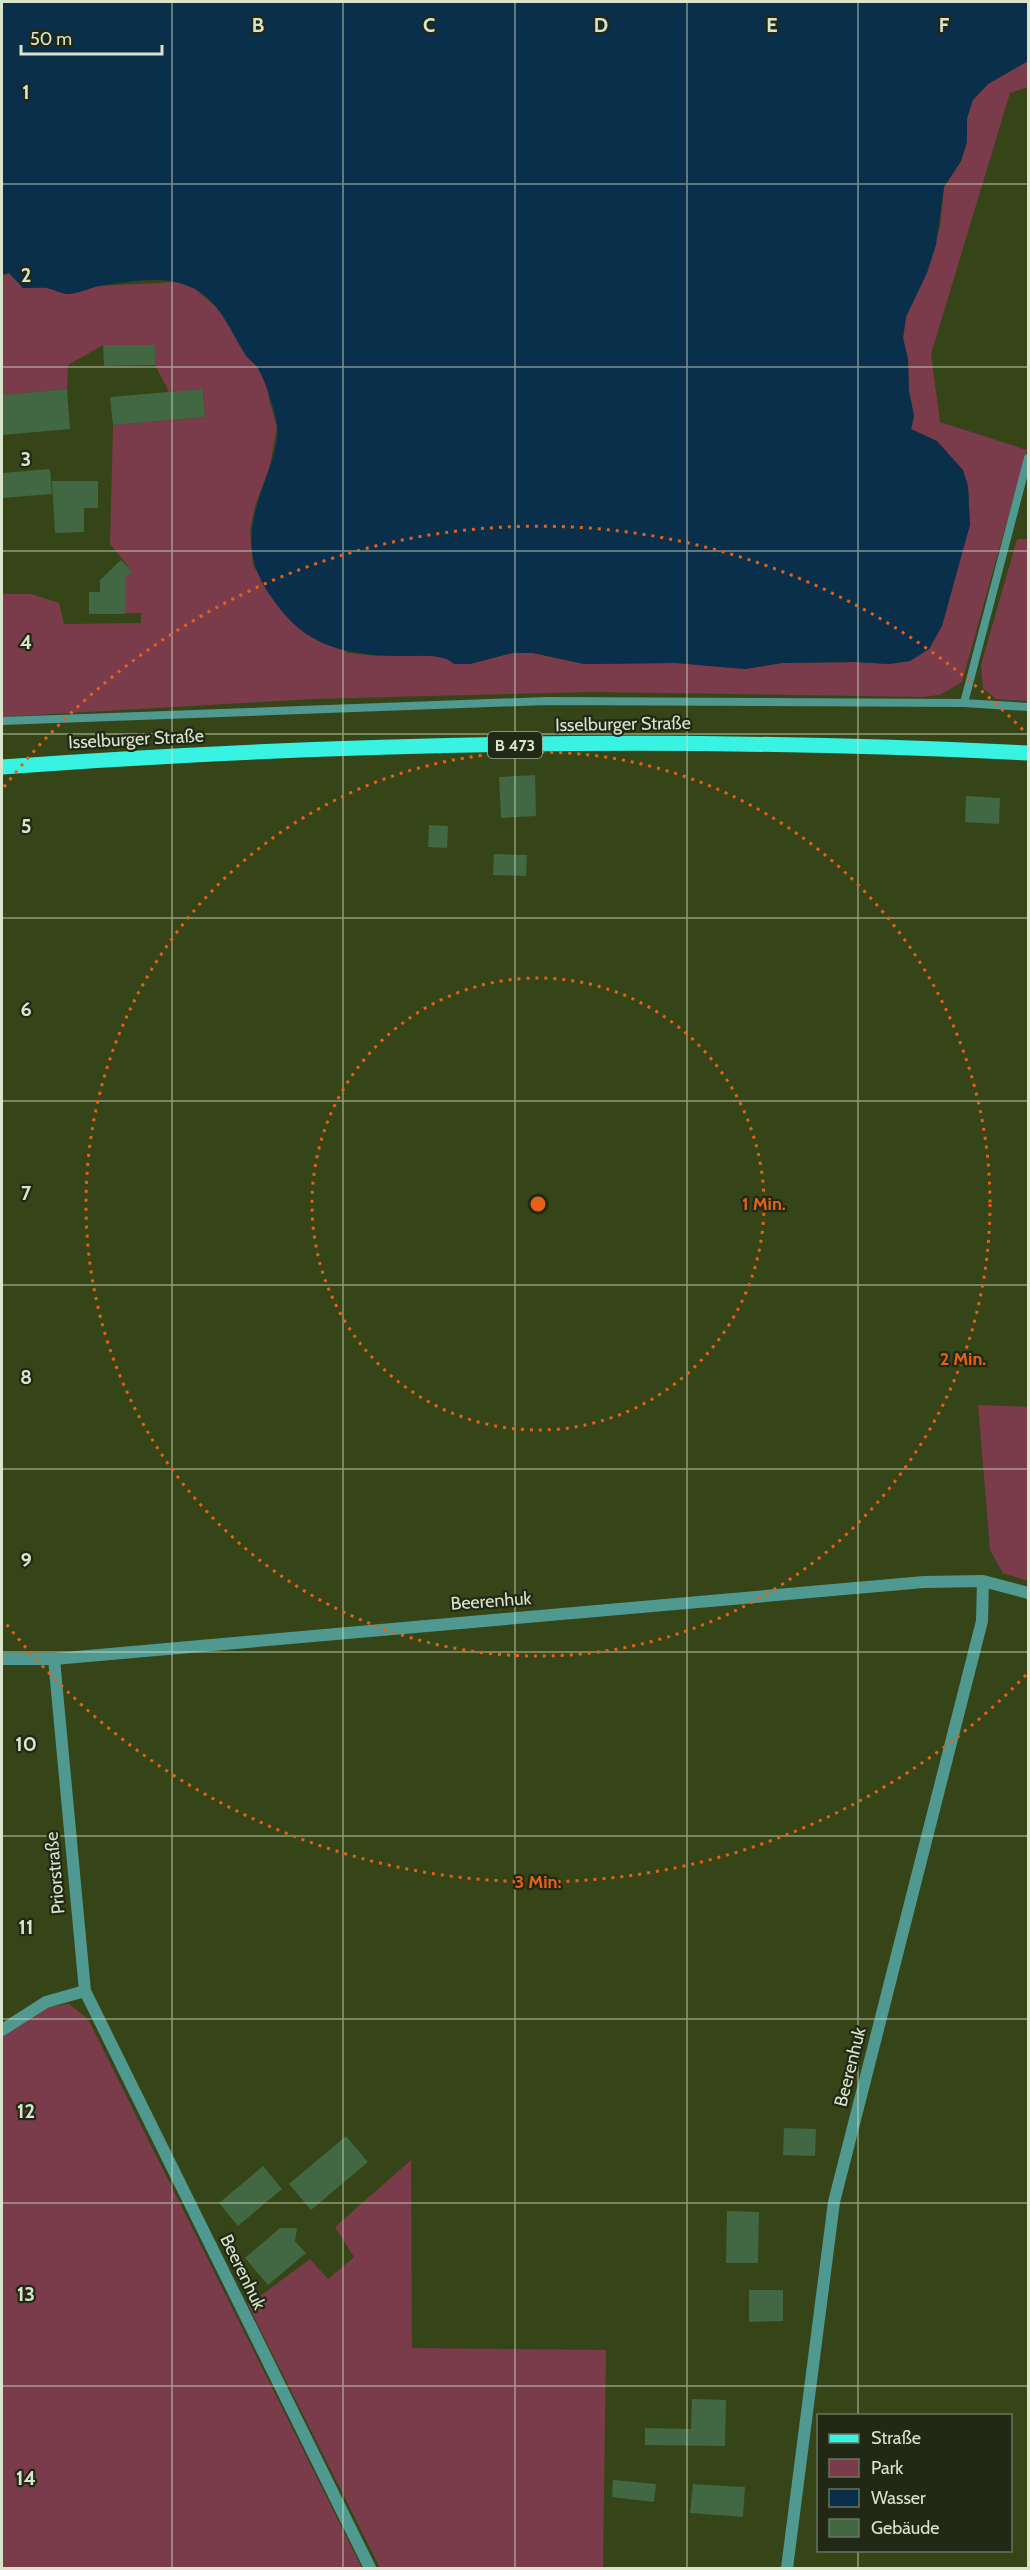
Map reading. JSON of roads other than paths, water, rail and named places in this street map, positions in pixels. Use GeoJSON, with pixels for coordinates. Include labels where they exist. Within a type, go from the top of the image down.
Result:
{"type":"FeatureCollection","features":[{"type":"Feature","properties":{"kind":"main road","name":"Isselburger Straße"},"geometry":{"type":"LineString","coordinates":[[2,766],[391,747],[675,742],[895,746],[1029,753]]}},
{"type":"Feature","properties":{"kind":"street","name":"Beerenhuk"},"geometry":{"type":"LineString","coordinates":[[787,2568],[834,2202],[982,1621],[983,1581]]}},
{"type":"Feature","properties":{"kind":"street","name":"Beerenhuk"},"geometry":{"type":"LineString","coordinates":[[2,1659],[54,1659],[924,1582],[983,1581],[1029,1593]]}},
{"type":"Feature","properties":{"kind":"street","name":"Priorstraße"},"geometry":{"type":"LineString","coordinates":[[54,1659],[85,1991]]}},
{"type":"Feature","properties":{"kind":"street","name":"Beerenhuk"},"geometry":{"type":"LineString","coordinates":[[85,1991],[370,2568]]}},
{"type":"Feature","properties":{"kind":"street"},"geometry":{"type":"LineString","coordinates":[[2,2030],[46,2002],[85,1991]]}},
{"type":"Feature","properties":{"kind":"lane"},"geometry":{"type":"LineString","coordinates":[[964,703],[1029,458]]}},
{"type":"Feature","properties":{"kind":"lane"},"geometry":{"type":"LineString","coordinates":[[2,722],[547,701],[964,703],[1029,707]]}},
{"type":"Feature","properties":{"kind":"water"},"geometry":{"type":"Polygon","coordinates":[[[2,2],[1028,2],[1028,61],[988,84],[973,100],[967,118],[967,142],[961,161],[944,187],[936,245],[927,273],[906,317],[903,338],[908,359],[909,391],[914,416],[911,429],[937,441],[963,470],[968,486],[970,525],[942,626],[929,649],[910,661],[889,664],[782,663],[745,669],[676,663],[584,664],[533,653],[512,653],[470,664],[454,664],[434,656],[377,655],[343,650],[313,638],[286,616],[261,581],[255,565],[252,532],[260,496],[276,445],[277,426],[260,372],[245,354],[210,300],[201,292],[175,282],[147,280],[127,282],[68,294],[46,288],[23,288],[9,273],[2,275],[2,2]]]}}]}
